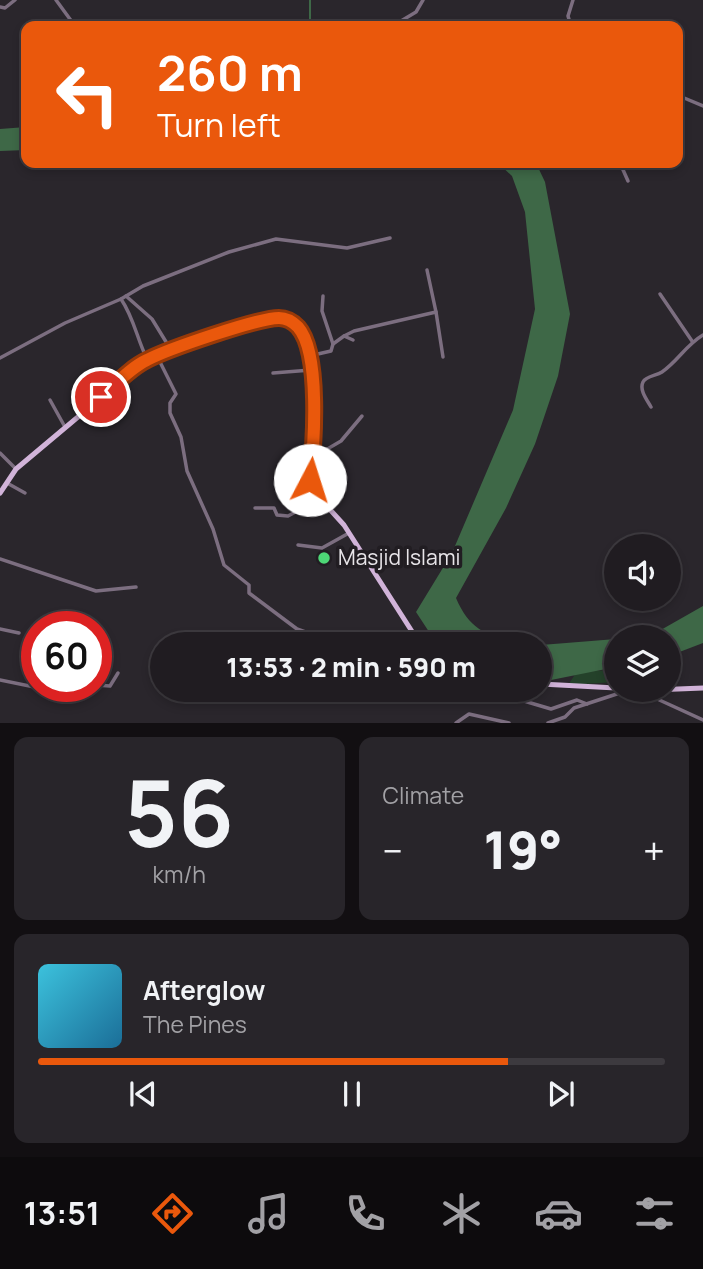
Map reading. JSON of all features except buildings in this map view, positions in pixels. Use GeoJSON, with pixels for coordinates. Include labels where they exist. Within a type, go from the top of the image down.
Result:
{"type":"FeatureCollection","features":[{"type":"Feature","properties":{"kind":"main road"},"geometry":{"type":"LineString","coordinates":[[0,493],[16,469],[147,359],[278,318],[288,320],[299,328],[311,370],[314,397],[310,480],[320,499],[349,533],[412,632]]}},
{"type":"Feature","properties":{"kind":"main road"},"geometry":{"type":"LineString","coordinates":[[552,685],[604,687]]}},
{"type":"Feature","properties":{"kind":"main road"},"geometry":{"type":"LineString","coordinates":[[681,689],[703,688]]}},
{"type":"Feature","properties":{"kind":"street"},"geometry":{"type":"LineString","coordinates":[[0,7],[5,8],[15,0]]}},
{"type":"Feature","properties":{"kind":"street"},"geometry":{"type":"LineString","coordinates":[[56,0],[71,21]]}},
{"type":"Feature","properties":{"kind":"street"},"geometry":{"type":"LineString","coordinates":[[401,21],[416,12],[423,0]]}},
{"type":"Feature","properties":{"kind":"street"},"geometry":{"type":"LineString","coordinates":[[570,21],[568,16],[573,0]]}},
{"type":"Feature","properties":{"kind":"street"},"geometry":{"type":"LineString","coordinates":[[683,98],[703,106]]}},
{"type":"Feature","properties":{"kind":"street"},"geometry":{"type":"LineString","coordinates":[[622,168],[628,181]]}},
{"type":"Feature","properties":{"kind":"street"},"geometry":{"type":"LineString","coordinates":[[0,358],[65,323],[229,252],[276,239],[347,248],[390,238]]}},
{"type":"Feature","properties":{"kind":"street"},"geometry":{"type":"LineString","coordinates":[[427,270],[443,357]]}},
{"type":"Feature","properties":{"kind":"street"},"geometry":{"type":"LineString","coordinates":[[660,294],[692,341]]}},
{"type":"Feature","properties":{"kind":"street"},"geometry":{"type":"LineString","coordinates":[[126,296],[152,319],[171,351]]}},
{"type":"Feature","properties":{"kind":"street"},"geometry":{"type":"LineString","coordinates":[[309,356],[331,351],[333,344],[322,311],[323,296]]}},
{"type":"Feature","properties":{"kind":"street"},"geometry":{"type":"LineString","coordinates":[[121,299],[134,320],[137,339],[147,359]]}},
{"type":"Feature","properties":{"kind":"street"},"geometry":{"type":"LineString","coordinates":[[333,344],[344,335],[436,312]]}},
{"type":"Feature","properties":{"kind":"street"},"geometry":{"type":"LineString","coordinates":[[344,335],[353,340]]}},
{"type":"Feature","properties":{"kind":"street"},"geometry":{"type":"LineString","coordinates":[[651,407],[643,394],[644,379],[662,372],[692,341],[703,335]]}},
{"type":"Feature","properties":{"kind":"street"},"geometry":{"type":"LineString","coordinates":[[157,356],[176,394],[170,404],[170,413],[181,438],[187,471],[213,529],[224,565],[249,585],[249,593],[297,629],[306,632]]}},
{"type":"Feature","properties":{"kind":"street"},"geometry":{"type":"LineString","coordinates":[[273,373],[311,370]]}},
{"type":"Feature","properties":{"kind":"street"},"geometry":{"type":"LineString","coordinates":[[50,400],[66,429]]}},
{"type":"Feature","properties":{"kind":"street"},"geometry":{"type":"LineString","coordinates":[[312,458],[341,441],[362,416]]}},
{"type":"Feature","properties":{"kind":"street"},"geometry":{"type":"LineString","coordinates":[[0,453],[16,469]]}},
{"type":"Feature","properties":{"kind":"street"},"geometry":{"type":"LineString","coordinates":[[5,482],[26,493]]}},
{"type":"Feature","properties":{"kind":"street"},"geometry":{"type":"LineString","coordinates":[[255,508],[274,508],[277,515],[284,517],[320,499]]}},
{"type":"Feature","properties":{"kind":"street"},"geometry":{"type":"LineString","coordinates":[[298,545],[323,548],[349,533]]}},
{"type":"Feature","properties":{"kind":"street"},"geometry":{"type":"LineString","coordinates":[[0,559],[96,591],[136,587]]}},
{"type":"Feature","properties":{"kind":"street"},"geometry":{"type":"LineString","coordinates":[[0,629],[19,633]]}},
{"type":"Feature","properties":{"kind":"street"},"geometry":{"type":"LineString","coordinates":[[112,684],[118,673]]}},
{"type":"Feature","properties":{"kind":"street"},"geometry":{"type":"LineString","coordinates":[[0,680],[21,684]]}},
{"type":"Feature","properties":{"kind":"street"},"geometry":{"type":"LineString","coordinates":[[548,723],[565,717],[574,709],[604,698]]}},
{"type":"Feature","properties":{"kind":"street"},"geometry":{"type":"LineString","coordinates":[[527,702],[551,709],[577,700],[587,704]]}},
{"type":"Feature","properties":{"kind":"street"},"geometry":{"type":"LineString","coordinates":[[665,702],[703,720]]}},
{"type":"Feature","properties":{"kind":"street"},"geometry":{"type":"LineString","coordinates":[[456,723],[469,714],[509,723]]}},
{"type":"Feature","properties":{"kind":"street"},"geometry":{"type":"LineString","coordinates":[[565,717],[565,723]]}},
{"type":"Feature","properties":{"kind":"shaded area"},"geometry":{"type":"Polygon","coordinates":[[[21,127],[21,150],[0,151],[0,129],[21,127]]]}},
{"type":"Feature","properties":{"kind":"shaded area"},"geometry":{"type":"Polygon","coordinates":[[[503,168],[538,168],[545,182],[570,314],[558,376],[535,444],[506,508],[456,598],[470,621],[485,632],[429,632],[416,612],[452,553],[513,410],[535,309],[525,212],[512,176],[503,168]]]}},
{"type":"Feature","properties":{"kind":"shaded area"},"geometry":{"type":"Polygon","coordinates":[[[703,606],[703,643],[681,651],[681,625],[670,625],[703,606]]]}},
{"type":"Feature","properties":{"kind":"shaded area"},"geometry":{"type":"Polygon","coordinates":[[[604,640],[604,669],[552,680],[552,644],[604,640]]]}},
{"type":"Feature","properties":{"kind":"shaded area"},"geometry":{"type":"Polygon","coordinates":[[[604,670],[604,683],[568,685],[576,673],[604,670]]]}},
{"type":"Feature","properties":{"kind":"waterway"},"geometry":{"type":"LineString","coordinates":[[310,0],[310,21]]}},
{"type":"Feature","properties":{"kind":"place","name":"Masjid Islami"},"geometry":{"type":"Point","coordinates":[324,558]}},
{"type":"Feature","properties":{"kind":"route"},"geometry":{"type":"LineString","coordinates":[[101,397],[147,359],[257,323],[278,318],[288,320],[299,328],[303,336],[313,379],[314,421],[310,480]]}}]}
